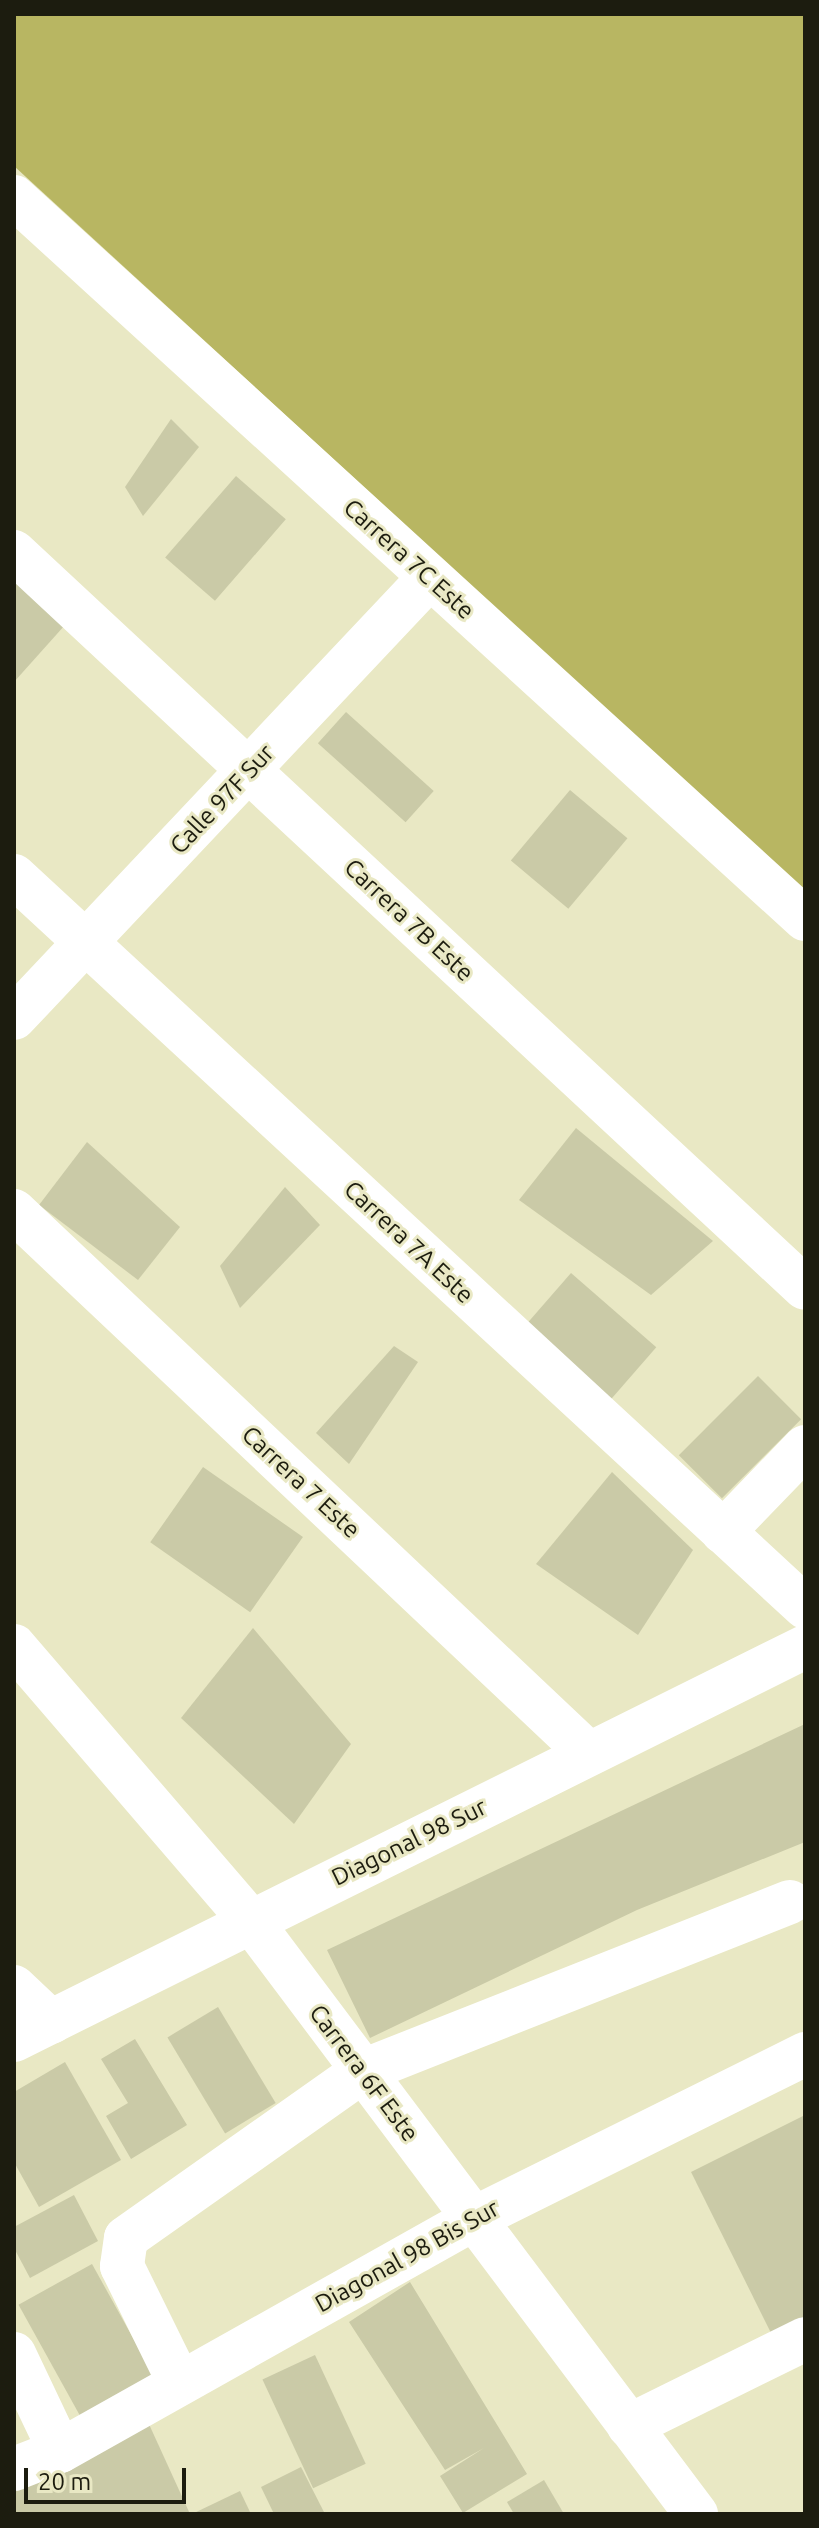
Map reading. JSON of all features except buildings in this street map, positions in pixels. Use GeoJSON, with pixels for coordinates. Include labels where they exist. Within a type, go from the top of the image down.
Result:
{"type":"FeatureCollection","features":[{"type":"Feature","properties":{"kind":"street","name":"Carrera 7C Este"},"geometry":{"type":"LineString","coordinates":[[14,197],[805,919]]}},
{"type":"Feature","properties":{"kind":"street","name":"Carrera 7B Este"},"geometry":{"type":"LineString","coordinates":[[14,552],[805,1288]]}},
{"type":"Feature","properties":{"kind":"street","name":"Calle 97F Sur"},"geometry":{"type":"LineString","coordinates":[[14,1018],[429,578]]}},
{"type":"Feature","properties":{"kind":"street","name":"Carrera 7A Este"},"geometry":{"type":"LineString","coordinates":[[14,876],[805,1607]]}},
{"type":"Feature","properties":{"kind":"street","name":"Carrera 7 Este"},"geometry":{"type":"LineString","coordinates":[[14,1211],[588,1753]]}},
{"type":"Feature","properties":{"kind":"street"},"geometry":{"type":"LineString","coordinates":[[723,1532],[805,1447]]}},
{"type":"Feature","properties":{"kind":"street","name":"Carrera 6F Este"},"geometry":{"type":"LineString","coordinates":[[14,1646],[250,1920],[696,2514]]}},
{"type":"Feature","properties":{"kind":"street","name":"Diagonal 98 Sur"},"geometry":{"type":"LineString","coordinates":[[32,2031],[250,1920],[805,1647]]}},
{"type":"Feature","properties":{"kind":"street"},"geometry":{"type":"LineString","coordinates":[[179,2382],[122,2266],[126,2238],[363,2071],[790,1902]]}},
{"type":"Feature","properties":{"kind":"street"},"geometry":{"type":"LineString","coordinates":[[14,1987],[32,2031]]}},
{"type":"Feature","properties":{"kind":"street","name":"Diagonal 98 Bis Sur"},"geometry":{"type":"LineString","coordinates":[[14,2469],[60,2451],[473,2219],[805,2054]]}},
{"type":"Feature","properties":{"kind":"street"},"geometry":{"type":"LineString","coordinates":[[629,2426],[805,2339]]}},
{"type":"Feature","properties":{"kind":"street"},"geometry":{"type":"LineString","coordinates":[[14,2354],[60,2451]]}},
{"type":"Feature","properties":{"kind":"shaded area"},"geometry":{"type":"Polygon","coordinates":[[[14,14],[805,14],[805,892],[14,166],[14,14]]]}}]}
